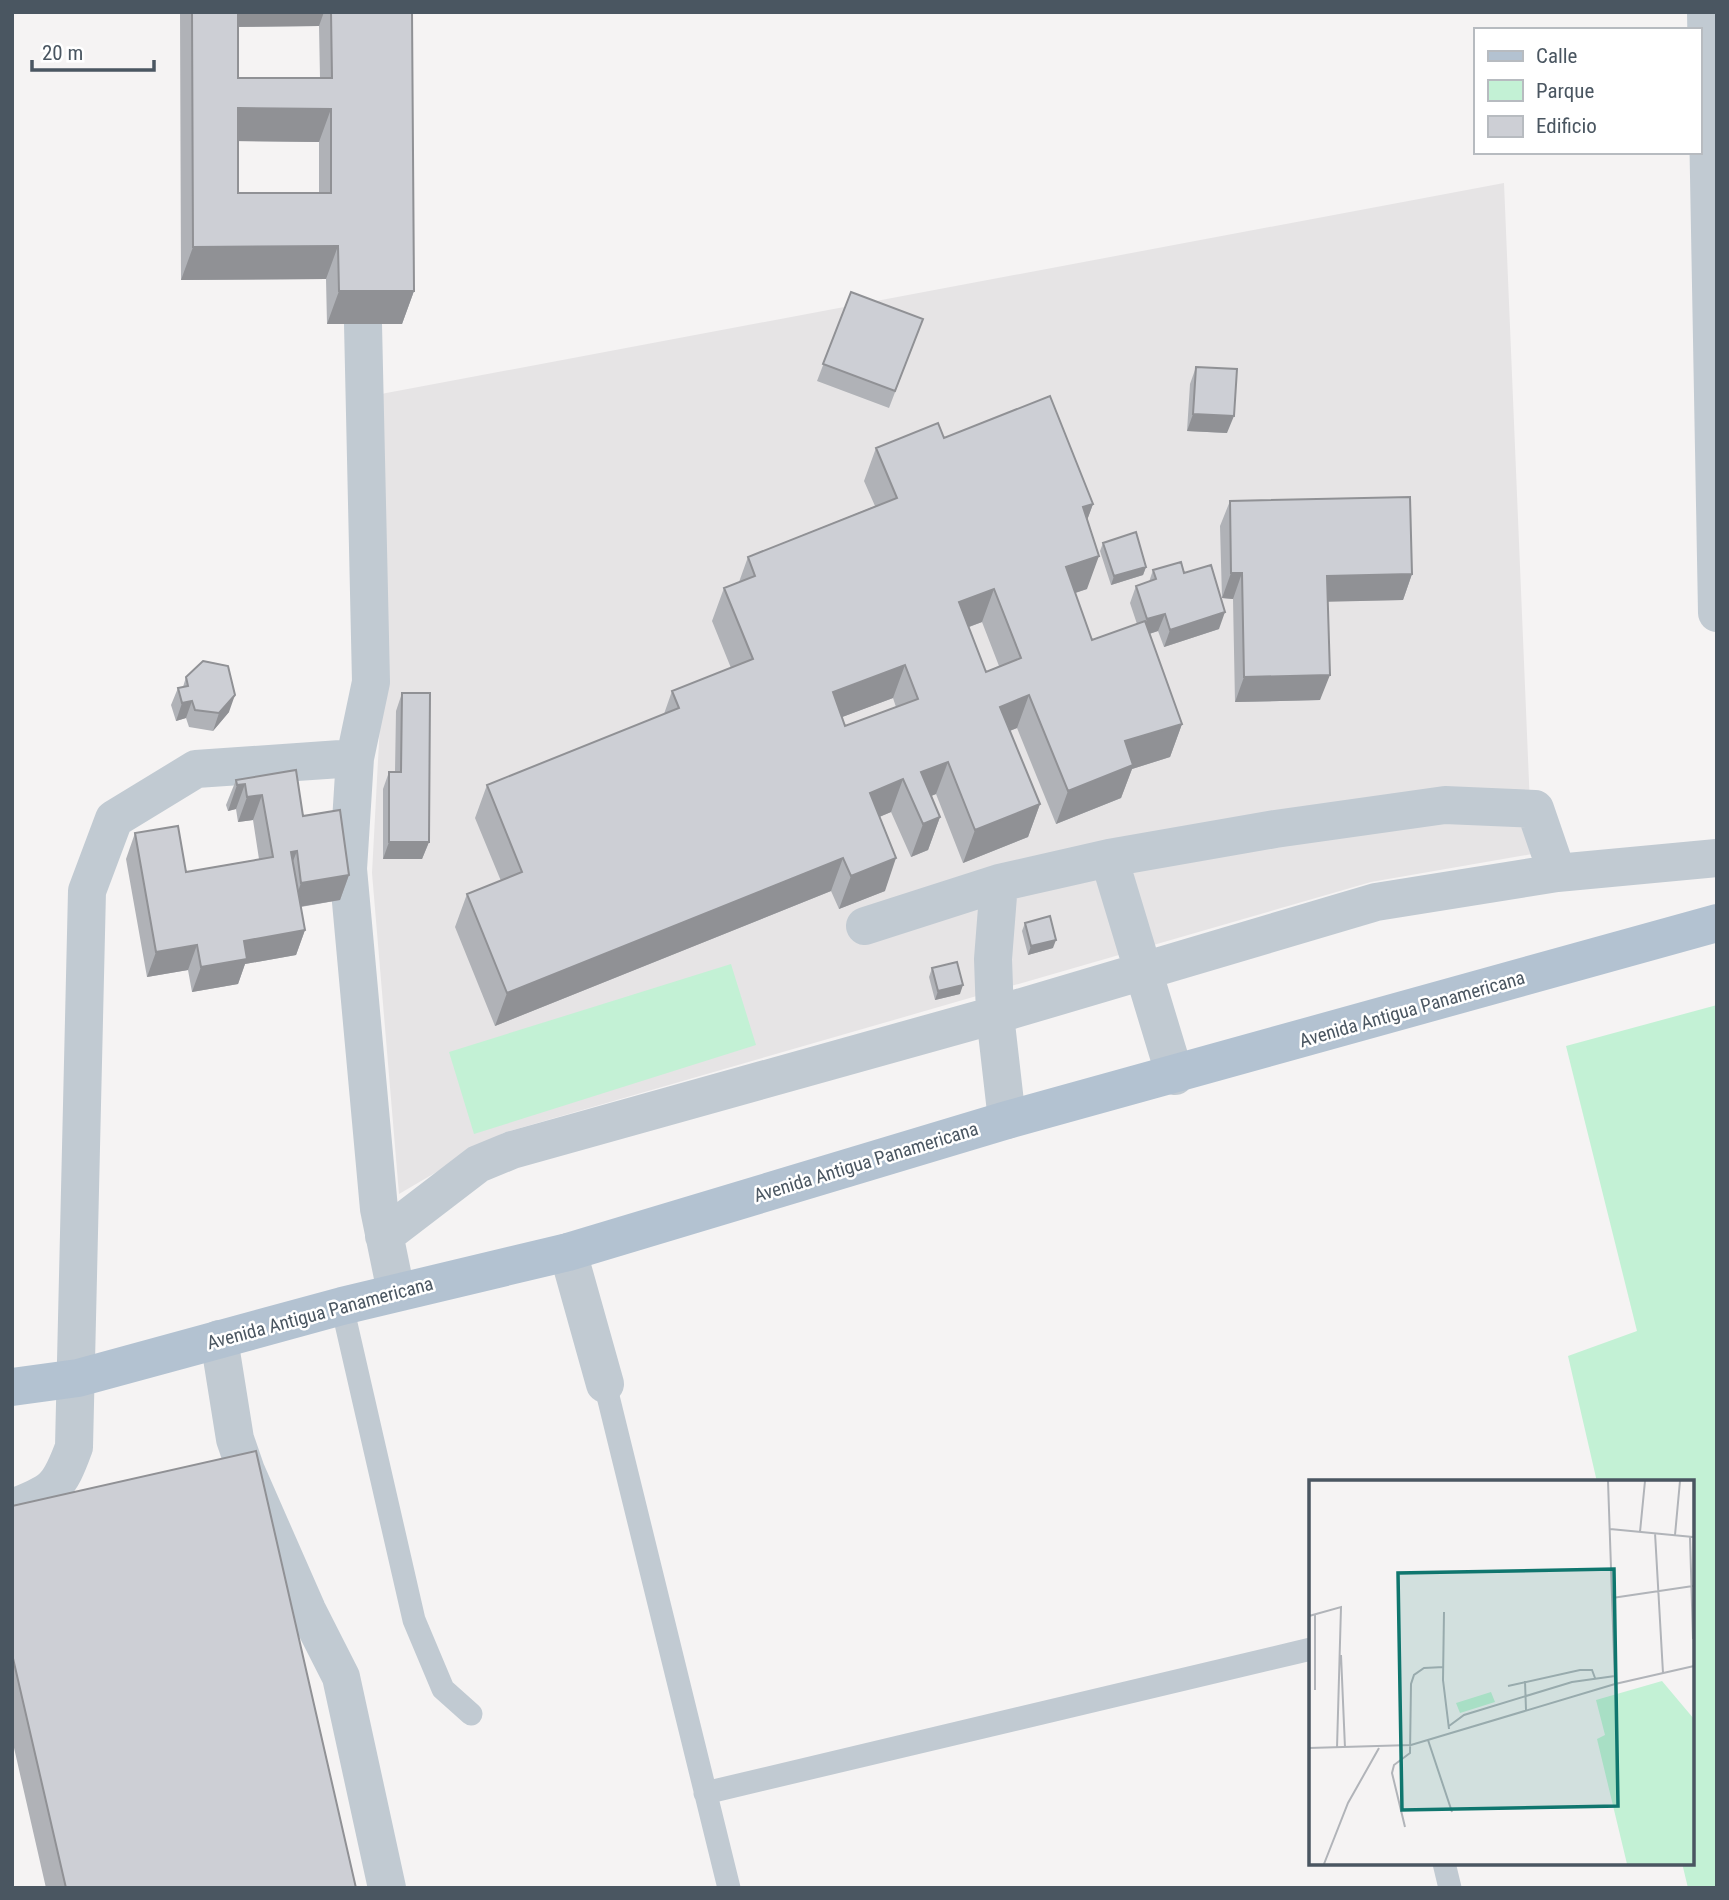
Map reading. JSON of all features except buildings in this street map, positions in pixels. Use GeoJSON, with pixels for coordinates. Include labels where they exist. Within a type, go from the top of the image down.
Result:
{"type":"FeatureCollection","features":[{"type":"Feature","properties":{"kind":"main road","name":"Avenida Antigua Panamericana"},"geometry":{"type":"LineString","coordinates":[[12,1387],[78,1378],[396,1292],[568,1252],[1007,1120],[1175,1076],[1717,923]]}},
{"type":"Feature","properties":{"kind":"street"},"geometry":{"type":"LineString","coordinates":[[1706,12],[1713,231],[1717,613]]}},
{"type":"Feature","properties":{"kind":"street"},"geometry":{"type":"LineString","coordinates":[[363,324],[371,682],[355,758],[348,869],[379,1209],[396,1292]]}},
{"type":"Feature","properties":{"kind":"street"},"geometry":{"type":"LineString","coordinates":[[12,1508],[36,1499],[61,1482],[74,1447],[78,1378],[88,891],[114,819],[196,769],[355,758]]}},
{"type":"Feature","properties":{"kind":"street"},"geometry":{"type":"LineString","coordinates":[[865,926],[999,883],[1109,858],[1358,815],[1445,805],[1535,809],[1557,873]]}},
{"type":"Feature","properties":{"kind":"street"},"geometry":{"type":"LineString","coordinates":[[1109,858],[1175,1076]]}},
{"type":"Feature","properties":{"kind":"street"},"geometry":{"type":"LineString","coordinates":[[384,1236],[478,1164],[512,1150],[995,1015],[1144,968],[1376,902],[1557,873],[1717,858]]}},
{"type":"Feature","properties":{"kind":"street"},"geometry":{"type":"LineString","coordinates":[[999,883],[993,959],[995,1015],[1007,1120]]}},
{"type":"Feature","properties":{"kind":"street"},"geometry":{"type":"LineString","coordinates":[[568,1252],[605,1384]]}},
{"type":"Feature","properties":{"kind":"street"},"geometry":{"type":"LineString","coordinates":[[219,1339],[235,1439],[246,1471],[307,1610],[341,1677],[387,1888]]}},
{"type":"Feature","properties":{"kind":"lane"},"geometry":{"type":"LineString","coordinates":[[342,1306],[414,1620],[443,1689],[471,1714]]}},
{"type":"Feature","properties":{"kind":"lane"},"geometry":{"type":"LineString","coordinates":[[605,1384],[729,1888]]}},
{"type":"Feature","properties":{"kind":"lane"},"geometry":{"type":"LineString","coordinates":[[705,1793],[1309,1649]]}},
{"type":"Feature","properties":{"kind":"lane"},"geometry":{"type":"LineString","coordinates":[[1444,1865],[1450,1888]]}},
{"type":"Feature","properties":{"kind":"shaded area"},"geometry":{"type":"Polygon","coordinates":[[[1504,183],[1532,854],[1371,882],[503,1133],[399,1194],[372,873],[382,686],[381,394],[1504,183]]]}},
{"type":"Feature","properties":{"kind":"green space"},"geometry":{"type":"Polygon","coordinates":[[[731,964],[756,1045],[474,1134],[449,1052],[731,964]]]}},
{"type":"Feature","properties":{"kind":"green space"},"geometry":{"type":"Polygon","coordinates":[[[1717,1005],[1717,1888],[1688,1888],[1682,1865],[1694,1865],[1694,1480],[1597,1480],[1568,1356],[1637,1331],[1566,1046],[1717,1005]]]}}]}
